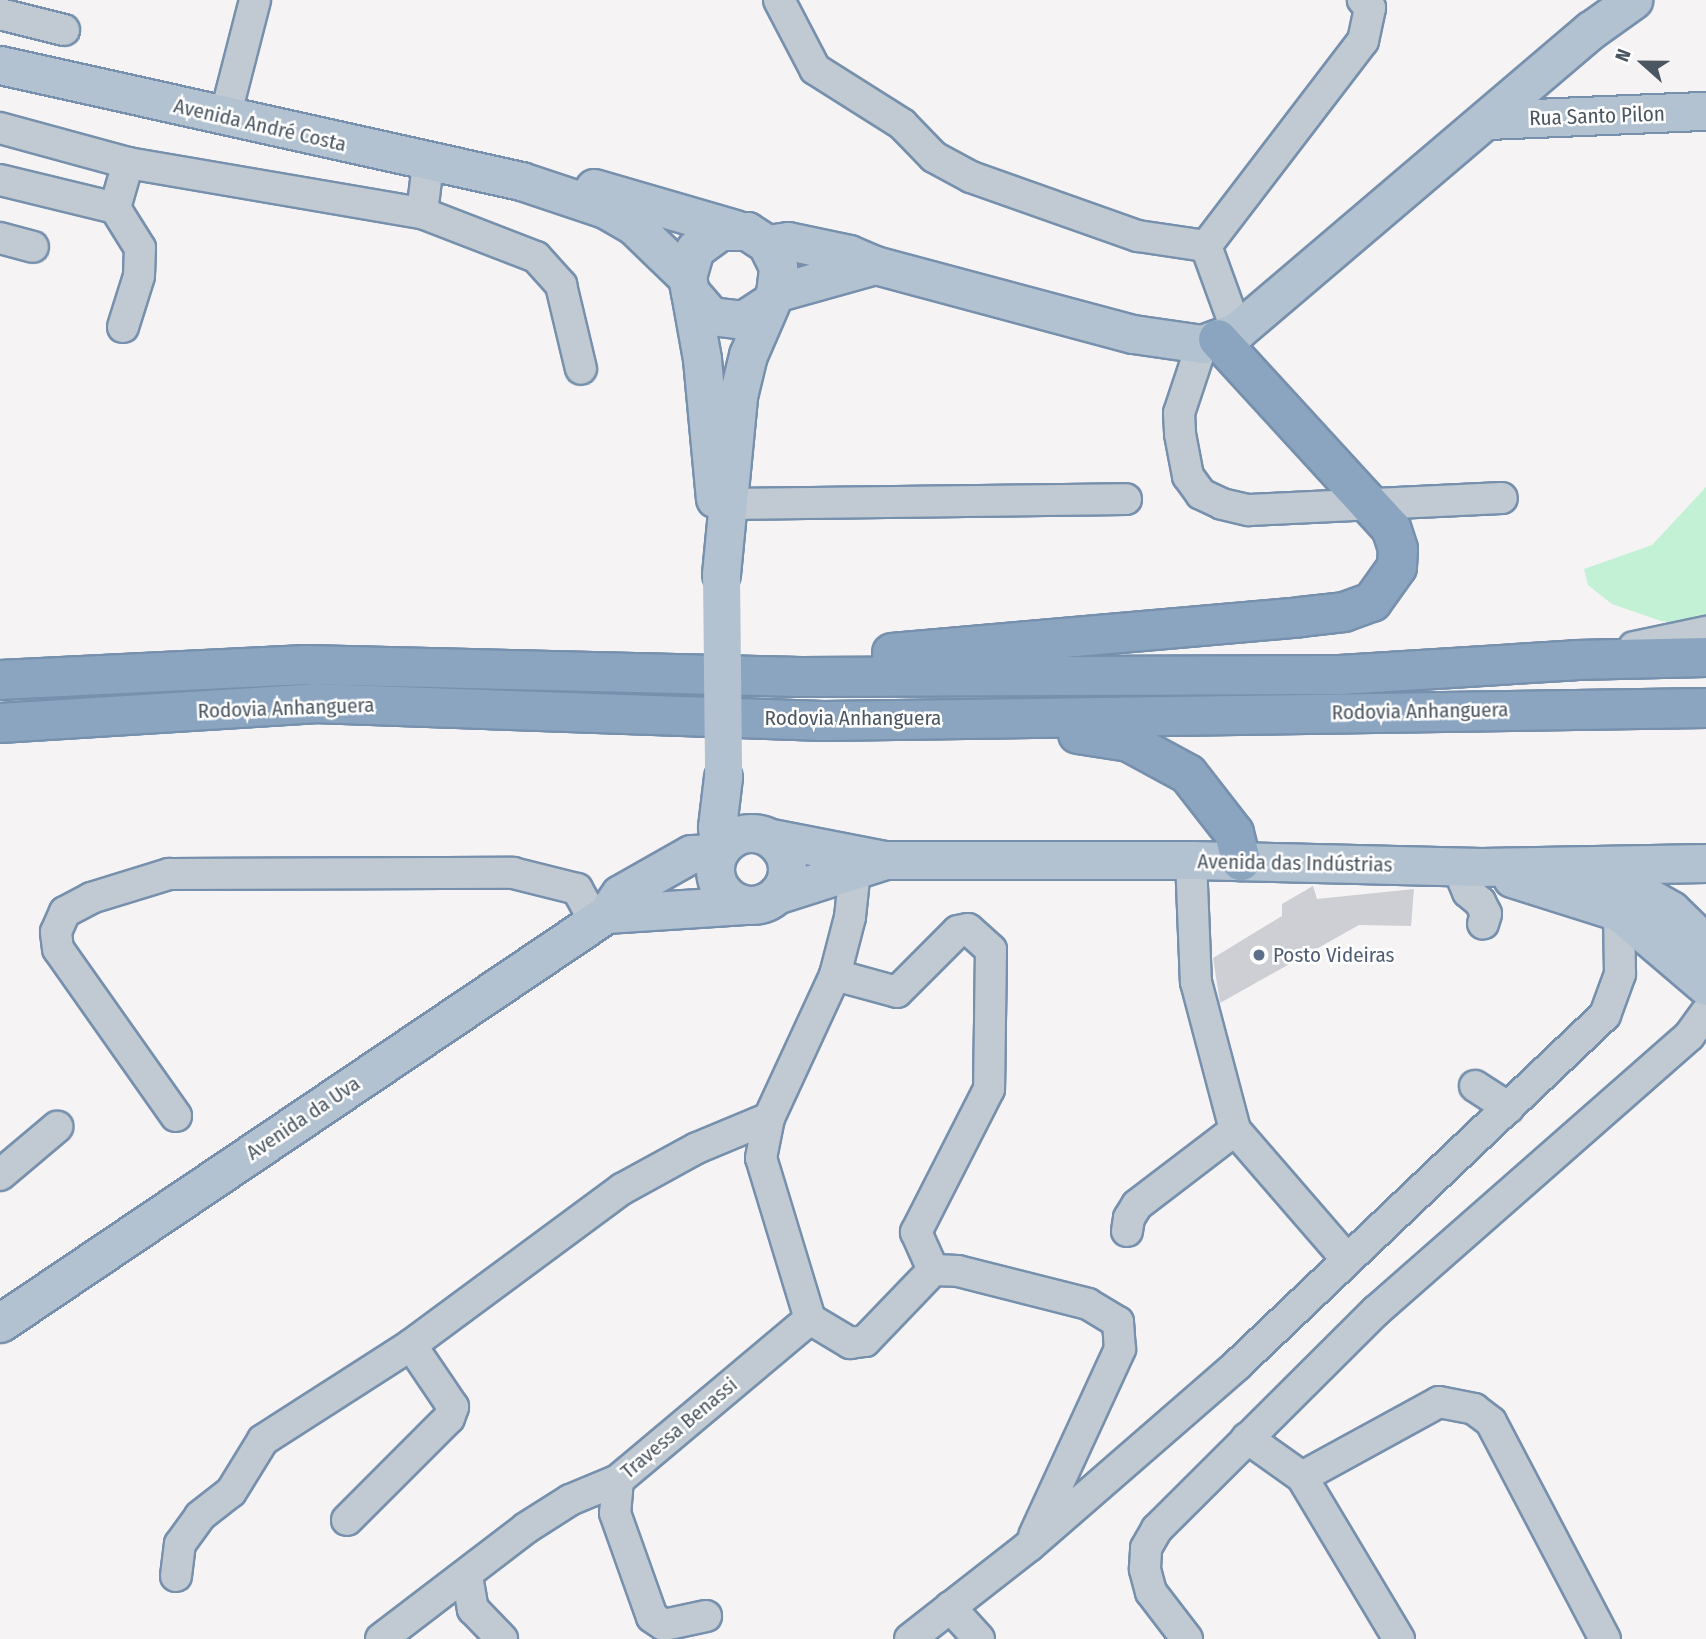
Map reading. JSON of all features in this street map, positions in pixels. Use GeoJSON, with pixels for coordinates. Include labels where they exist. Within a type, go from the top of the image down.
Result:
{"type":"FeatureCollection","features":[{"type":"Feature","properties":{"kind":"highway"},"geometry":{"type":"LineString","coordinates":[[800,677],[864,655],[1038,643],[1343,612],[1372,602],[1397,567],[1398,549],[1391,528],[1365,504],[1219,338]]}},
{"type":"Feature","properties":{"kind":"highway","name":"Rodovia Anhanguera"},"geometry":{"type":"LineString","coordinates":[[0,680],[306,665],[800,677],[1340,675],[1576,660],[1706,657]]}},
{"type":"Feature","properties":{"kind":"highway","name":"Rodovia Anhanguera"},"geometry":{"type":"LineString","coordinates":[[0,723],[314,703],[824,721],[1706,708]]}},
{"type":"Feature","properties":{"kind":"highway"},"geometry":{"type":"LineString","coordinates":[[824,721],[883,729],[1088,734],[1129,742],[1188,774],[1228,824],[1241,861]]}},
{"type":"Feature","properties":{"kind":"main road"},"geometry":{"type":"LineString","coordinates":[[521,181],[561,179],[734,229],[767,244],[788,241],[849,254],[874,265],[1133,334],[1219,338],[1633,0]]}},
{"type":"Feature","properties":{"kind":"main road"},"geometry":{"type":"LineString","coordinates":[[1555,61],[1550,86],[1579,116]]}},
{"type":"Feature","properties":{"kind":"main road","name":"Avenida André Costa"},"geometry":{"type":"LineString","coordinates":[[0,65],[429,164],[521,181]]}},
{"type":"Feature","properties":{"kind":"main road","name":"Rua Santo Pilon"},"geometry":{"type":"LineString","coordinates":[[1487,120],[1706,111]]}},
{"type":"Feature","properties":{"kind":"main road"},"geometry":{"type":"LineString","coordinates":[[521,181],[604,209],[634,226],[688,285],[699,306],[727,321],[758,314],[772,298],[874,265]]}},
{"type":"Feature","properties":{"kind":"main road"},"geometry":{"type":"LineString","coordinates":[[734,229],[706,238],[695,249],[688,285],[721,557],[723,780],[739,843],[716,880],[722,892],[761,900],[788,876],[788,865],[779,845],[739,843]]}},
{"type":"Feature","properties":{"kind":"main road"},"geometry":{"type":"LineString","coordinates":[[721,557],[743,370],[772,298],[778,267],[767,244]]}},
{"type":"Feature","properties":{"kind":"main road","name":"Avenida das Indústrias"},"geometry":{"type":"LineString","coordinates":[[739,843],[869,865],[1191,860],[1469,867],[1706,863]]}},
{"type":"Feature","properties":{"kind":"main road","name":"Avenida da Uva"},"geometry":{"type":"LineString","coordinates":[[0,1323],[600,917],[621,894],[691,854],[739,843]]}},
{"type":"Feature","properties":{"kind":"main road","name":"Avenida das Indústrias"},"geometry":{"type":"LineString","coordinates":[[600,917],[761,900],[869,865]]}},
{"type":"Feature","properties":{"kind":"main road"},"geometry":{"type":"LineString","coordinates":[[1469,867],[1619,912],[1706,986]]}},
{"type":"Feature","properties":{"kind":"main road"},"geometry":{"type":"LineString","coordinates":[[1551,867],[1636,891],[1671,910],[1706,944]]}},
{"type":"Feature","properties":{"kind":"street"},"geometry":{"type":"LineString","coordinates":[[225,117],[255,0]]}},
{"type":"Feature","properties":{"kind":"street"},"geometry":{"type":"LineString","coordinates":[[779,0],[815,69],[902,124],[934,157],[971,177],[1138,236],[1206,246]]}},
{"type":"Feature","properties":{"kind":"street"},"geometry":{"type":"LineString","coordinates":[[1363,0],[1370,8],[1363,41],[1206,246],[1219,338],[1179,413],[1188,476],[1201,494],[1222,505],[1250,510],[1502,498]]}},
{"type":"Feature","properties":{"kind":"street"},"geometry":{"type":"LineString","coordinates":[[0,14],[64,30]]}},
{"type":"Feature","properties":{"kind":"street"},"geometry":{"type":"LineString","coordinates":[[0,128],[128,163],[422,213],[536,257],[561,285],[581,369]]}},
{"type":"Feature","properties":{"kind":"street"},"geometry":{"type":"LineString","coordinates":[[115,208],[128,163]]}},
{"type":"Feature","properties":{"kind":"street"},"geometry":{"type":"LineString","coordinates":[[422,213],[429,164]]}},
{"type":"Feature","properties":{"kind":"street"},"geometry":{"type":"LineString","coordinates":[[0,180],[115,208],[140,248],[139,276],[123,327]]}},
{"type":"Feature","properties":{"kind":"street"},"geometry":{"type":"LineString","coordinates":[[0,238],[33,247]]}},
{"type":"Feature","properties":{"kind":"street"},"geometry":{"type":"LineString","coordinates":[[727,504],[1126,499]]}},
{"type":"Feature","properties":{"kind":"street"},"geometry":{"type":"LineString","coordinates":[[1576,660],[1706,632]]}},
{"type":"Feature","properties":{"kind":"street"},"geometry":{"type":"LineString","coordinates":[[1191,860],[1196,982],[1235,1130],[1346,1258]]}},
{"type":"Feature","properties":{"kind":"street"},"geometry":{"type":"LineString","coordinates":[[869,865],[850,917],[835,975],[769,1118],[761,1158],[772,1203],[792,1250],[810,1319],[850,1343],[865,1340],[933,1270],[958,1271],[1088,1304],[1118,1322],[1120,1349],[1030,1546]]}},
{"type":"Feature","properties":{"kind":"street"},"geometry":{"type":"LineString","coordinates":[[1469,867],[1486,914],[1483,924]]}},
{"type":"Feature","properties":{"kind":"street"},"geometry":{"type":"LineString","coordinates":[[176,1116],[58,949],[56,932],[65,912],[91,898],[169,873],[513,873],[577,889],[600,917]]}},
{"type":"Feature","properties":{"kind":"street"},"geometry":{"type":"LineString","coordinates":[[911,1639],[1030,1546],[1237,1365],[1346,1258],[1605,1015],[1620,974],[1619,912]]}},
{"type":"Feature","properties":{"kind":"street"},"geometry":{"type":"LineString","coordinates":[[835,975],[897,992],[958,931],[968,929],[991,950],[989,1089],[916,1232],[933,1270]]}},
{"type":"Feature","properties":{"kind":"street"},"geometry":{"type":"LineString","coordinates":[[1620,974],[1667,952]]}},
{"type":"Feature","properties":{"kind":"street"},"geometry":{"type":"LineString","coordinates":[[1187,1639],[1151,1592],[1145,1569],[1146,1548],[1157,1529],[1376,1311],[1689,1036],[1706,1013]]}},
{"type":"Feature","properties":{"kind":"street"},"geometry":{"type":"LineString","coordinates":[[1638,1079],[1662,1073],[1706,1050]]}},
{"type":"Feature","properties":{"kind":"street"},"geometry":{"type":"LineString","coordinates":[[1475,1086],[1508,1108]]}},
{"type":"Feature","properties":{"kind":"street"},"geometry":{"type":"LineString","coordinates":[[176,1576],[180,1544],[200,1516],[231,1492],[263,1440],[411,1345],[622,1189],[696,1148],[769,1118]]}},
{"type":"Feature","properties":{"kind":"street"},"geometry":{"type":"LineString","coordinates":[[0,1175],[57,1127]]}},
{"type":"Feature","properties":{"kind":"street"},"geometry":{"type":"LineString","coordinates":[[1128,1231],[1129,1218],[1138,1205],[1235,1130]]}},
{"type":"Feature","properties":{"kind":"street","name":"Travessa Benassi"},"geometry":{"type":"LineString","coordinates":[[381,1639],[467,1576],[526,1528],[570,1500],[618,1480],[810,1319]]}},
{"type":"Feature","properties":{"kind":"street"},"geometry":{"type":"LineString","coordinates":[[347,1520],[449,1418],[453,1408],[411,1345]]}},
{"type":"Feature","properties":{"kind":"street"},"geometry":{"type":"LineString","coordinates":[[1302,1477],[1439,1402],[1474,1409],[1491,1422],[1605,1639]]}},
{"type":"Feature","properties":{"kind":"street"},"geometry":{"type":"LineString","coordinates":[[1247,1438],[1302,1477],[1399,1639]]}},
{"type":"Feature","properties":{"kind":"street"},"geometry":{"type":"LineString","coordinates":[[618,1480],[615,1513],[652,1617],[664,1625],[706,1616]]}},
{"type":"Feature","properties":{"kind":"street"},"geometry":{"type":"LineString","coordinates":[[467,1576],[473,1609],[502,1639]]}},
{"type":"Feature","properties":{"kind":"street"},"geometry":{"type":"LineString","coordinates":[[950,1607],[979,1639]]}},
{"type":"Feature","properties":{"kind":"green space"},"geometry":{"type":"Polygon","coordinates":[[[1706,487],[1706,628],[1661,621],[1612,604],[1588,585],[1584,569],[1652,545],[1706,487]]]}},
{"type":"Feature","properties":{"kind":"building","name":"Posto Videiras"},"geometry":{"type":"Polygon","coordinates":[[[1313,886],[1317,899],[1414,889],[1411,926],[1359,925],[1220,1003],[1213,958],[1282,916],[1282,904],[1313,886]]]}},
{"type":"Feature","properties":{"kind":"place","name":"Posto Videiras"},"geometry":{"type":"Point","coordinates":[1259,955]}}]}
